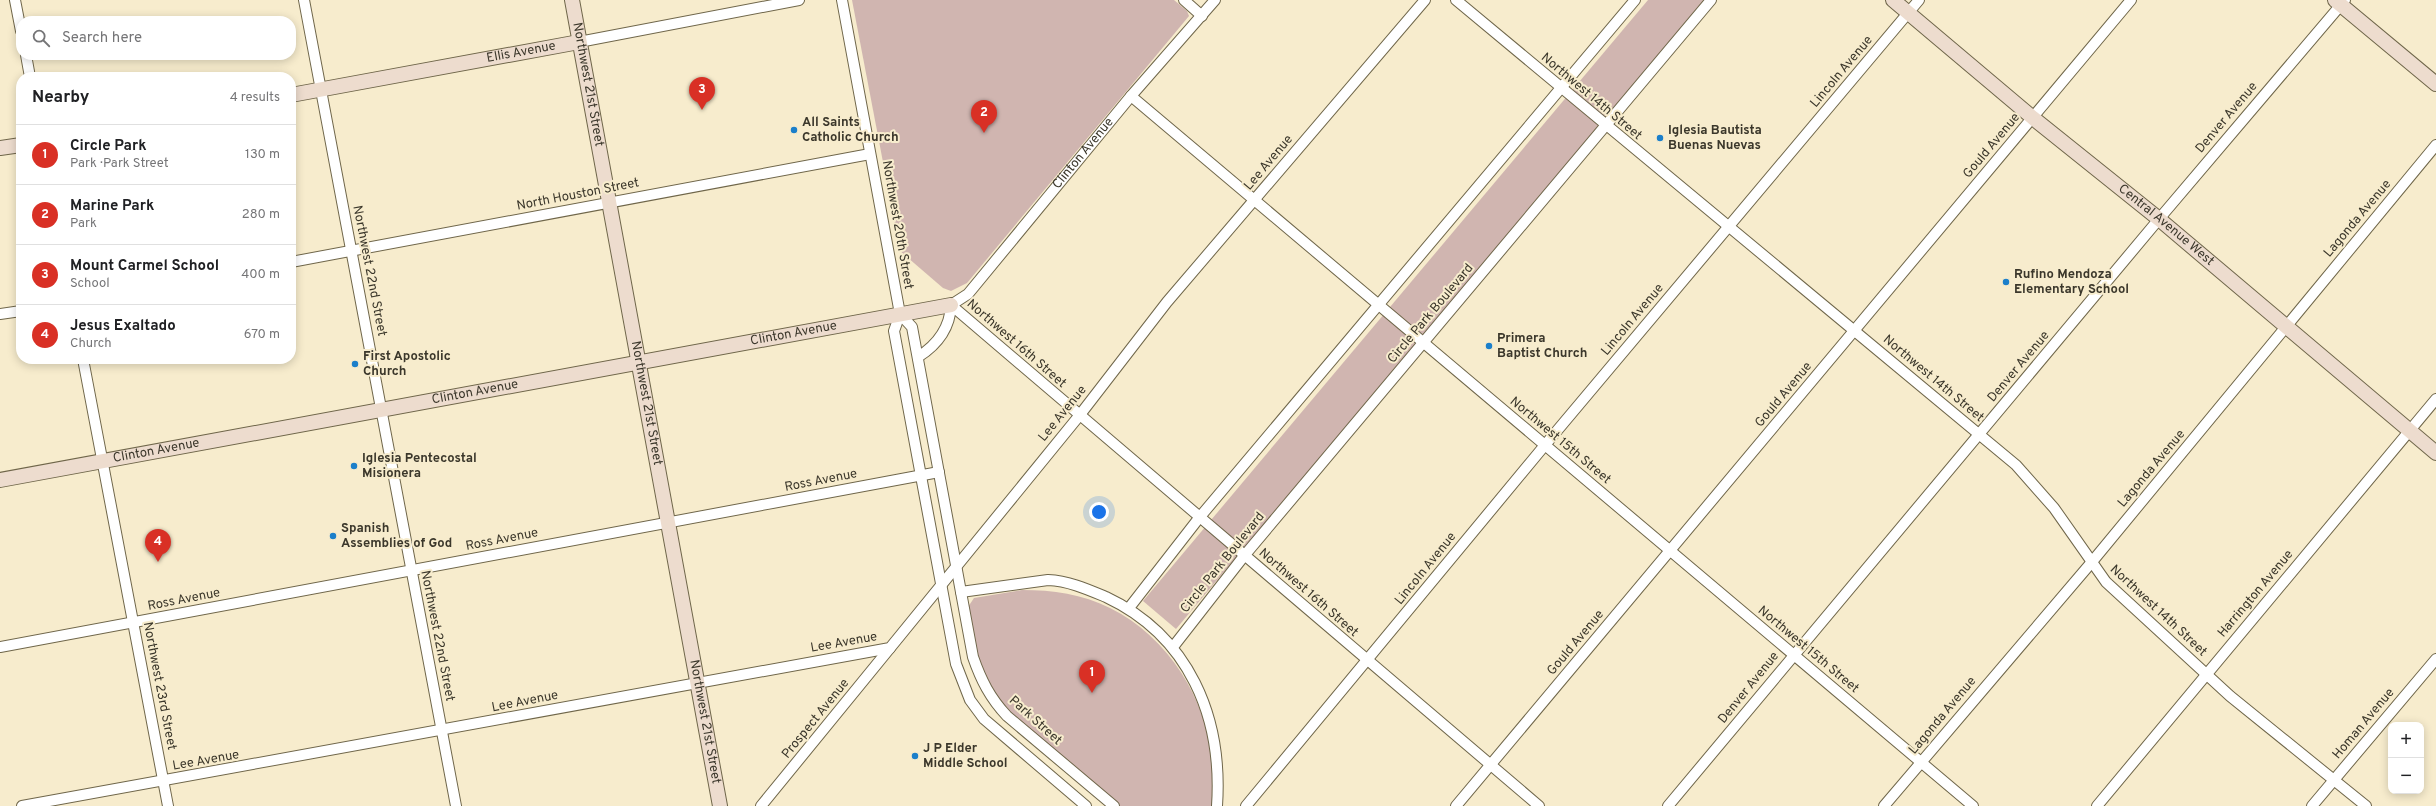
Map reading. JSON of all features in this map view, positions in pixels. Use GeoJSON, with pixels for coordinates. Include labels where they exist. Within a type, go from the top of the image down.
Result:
{"type":"FeatureCollection","features":[{"type":"Feature","properties":{"kind":"street"},"geometry":{"type":"LineString","coordinates":[[15,0],[18,16]]}},
{"type":"Feature","properties":{"kind":"street","name":"Northwest 22nd Street"},"geometry":{"type":"LineString","coordinates":[[304,0],[456,806]]}},
{"type":"Feature","properties":{"kind":"street","name":"Northwest 21st Street"},"geometry":{"type":"LineString","coordinates":[[572,0],[720,806]]}},
{"type":"Feature","properties":{"kind":"street","name":"Ellis Avenue"},"geometry":{"type":"LineString","coordinates":[[296,94],[799,0]]}},
{"type":"Feature","properties":{"kind":"street","name":"Northwest 20th Street"},"geometry":{"type":"LineString","coordinates":[[842,0],[900,314],[894,331],[941,587]]}},
{"type":"Feature","properties":{"kind":"street"},"geometry":{"type":"LineString","coordinates":[[1184,0],[1202,16]]}},
{"type":"Feature","properties":{"kind":"street","name":"Clinton Avenue"},"geometry":{"type":"LineString","coordinates":[[0,480],[382,411],[951,305],[968,294],[1131,96],[1215,0]]}},
{"type":"Feature","properties":{"kind":"street","name":"Lee Avenue"},"geometry":{"type":"LineString","coordinates":[[22,806],[164,782],[890,648],[941,587],[956,564],[1079,416],[1167,302],[1425,0]]}},
{"type":"Feature","properties":{"kind":"street","name":"Northwest 14th Street"},"geometry":{"type":"LineString","coordinates":[[1456,0],[1728,228],[2016,465],[2054,508],[2091,563],[2106,582],[2206,674],[2366,806]]}},
{"type":"Feature","properties":{"kind":"street"},"geometry":{"type":"LineString","coordinates":[[1129,608],[1199,518],[1635,0]]}},
{"type":"Feature","properties":{"kind":"street","name":"Circle Park Boulevard"},"geometry":{"type":"LineString","coordinates":[[1173,647],[1244,556],[1711,0]]}},
{"type":"Feature","properties":{"kind":"street","name":"Central Avenue West"},"geometry":{"type":"LineString","coordinates":[[1893,0],[2033,118],[2159,219],[2436,453]]}},
{"type":"Feature","properties":{"kind":"street","name":"Lincoln Avenue"},"geometry":{"type":"LineString","coordinates":[[1246,806],[1545,445],[1919,0]]}},
{"type":"Feature","properties":{"kind":"street","name":"Gould Avenue"},"geometry":{"type":"LineString","coordinates":[[1456,806],[2131,0]]}},
{"type":"Feature","properties":{"kind":"street"},"geometry":{"type":"LineString","coordinates":[[2340,2],[2436,84]]}},
{"type":"Feature","properties":{"kind":"street","name":"Denver Avenue"},"geometry":{"type":"LineString","coordinates":[[1668,806],[1793,654],[1979,435],[2340,2]]}},
{"type":"Feature","properties":{"kind":"street"},"geometry":{"type":"LineString","coordinates":[[27,60],[29,72]]}},
{"type":"Feature","properties":{"kind":"street","name":"Northwest 15th Street"},"geometry":{"type":"LineString","coordinates":[[1131,96],[1973,806]]}},
{"type":"Feature","properties":{"kind":"street","name":"Lagonda Avenue"},"geometry":{"type":"LineString","coordinates":[[1884,806],[2091,563],[2436,145]]}},
{"type":"Feature","properties":{"kind":"street"},"geometry":{"type":"LineString","coordinates":[[0,148],[16,146]]}},
{"type":"Feature","properties":{"kind":"street","name":"North Houston Street"},"geometry":{"type":"LineString","coordinates":[[296,261],[870,154]]}},
{"type":"Feature","properties":{"kind":"street"},"geometry":{"type":"LineString","coordinates":[[918,357],[928,350],[947,327],[951,305]]}},
{"type":"Feature","properties":{"kind":"street","name":"Northwest 16th Street"},"geometry":{"type":"LineString","coordinates":[[951,305],[1079,416],[1539,806]]}},
{"type":"Feature","properties":{"kind":"street"},"geometry":{"type":"LineString","coordinates":[[0,314],[16,312]]}},
{"type":"Feature","properties":{"kind":"street","name":"Northwest 20th Street"},"geometry":{"type":"LineString","coordinates":[[900,314],[912,327],[956,564]]}},
{"type":"Feature","properties":{"kind":"street","name":"Northwest 23rd Street"},"geometry":{"type":"LineString","coordinates":[[84,364],[101,461],[168,806]]}},
{"type":"Feature","properties":{"kind":"street","name":"Harrington Avenue"},"geometry":{"type":"LineString","coordinates":[[2096,806],[2436,399]]}},
{"type":"Feature","properties":{"kind":"street","name":"Ross Avenue"},"geometry":{"type":"LineString","coordinates":[[0,647],[939,472]]}},
{"type":"Feature","properties":{"kind":"street","name":"Park Street"},"geometry":{"type":"LineString","coordinates":[[956,564],[973,657],[980,676],[994,703],[1007,716],[1114,806]]}},
{"type":"Feature","properties":{"kind":"street"},"geometry":{"type":"LineString","coordinates":[[961,592],[1048,580],[1060,581],[1091,591],[1129,608],[1159,631],[1173,647],[1194,679],[1205,710],[1213,742],[1218,774],[1217,806]]}},
{"type":"Feature","properties":{"kind":"street"},"geometry":{"type":"LineString","coordinates":[[941,587],[956,664],[970,700],[990,724],[1086,806]]}},
{"type":"Feature","properties":{"kind":"street","name":"Prospect Avenue"},"geometry":{"type":"LineString","coordinates":[[761,806],[890,648]]}},
{"type":"Feature","properties":{"kind":"street","name":"Homan Avenue"},"geometry":{"type":"LineString","coordinates":[[2312,806],[2436,659]]}},
{"type":"Feature","properties":{"kind":"shaded area"},"geometry":{"type":"Polygon","coordinates":[[[852,0],[1174,0],[1187,11],[1189,16],[967,283],[951,291],[943,288],[900,251],[852,0]]]}},
{"type":"Feature","properties":{"kind":"shaded area"},"geometry":{"type":"Polygon","coordinates":[[[1648,0],[1704,0],[1176,629],[1143,601],[1648,0]]]}},
{"type":"Feature","properties":{"kind":"shaded area"},"geometry":{"type":"Polygon","coordinates":[[[1022,590],[1056,592],[1089,599],[1110,608],[1135,623],[1157,643],[1176,665],[1192,691],[1203,718],[1211,747],[1214,777],[1212,806],[1120,806],[1008,712],[998,700],[980,662],[968,607],[974,598],[1022,590]]]}},
{"type":"Feature","properties":{"kind":"place","name":"Mount Carmel School"},"geometry":{"type":"Point","coordinates":[702,110]}},
{"type":"Feature","properties":{"kind":"place","name":"All Saints Catholic Church"},"geometry":{"type":"Point","coordinates":[794,130]}},
{"type":"Feature","properties":{"kind":"place","name":"Marine Park"},"geometry":{"type":"Point","coordinates":[984,133]}},
{"type":"Feature","properties":{"kind":"place","name":"Iglesia Bautista Buenas Nuevas"},"geometry":{"type":"Point","coordinates":[1660,138]}},
{"type":"Feature","properties":{"kind":"place","name":"Rufino Mendoza Elementary School"},"geometry":{"type":"Point","coordinates":[2006,282]}},
{"type":"Feature","properties":{"kind":"place","name":"Primera Baptist Church"},"geometry":{"type":"Point","coordinates":[1489,346]}},
{"type":"Feature","properties":{"kind":"place","name":"First Apostolic Church"},"geometry":{"type":"Point","coordinates":[355,364]}},
{"type":"Feature","properties":{"kind":"place","name":"Iglesia Pentecostal Misionera"},"geometry":{"type":"Point","coordinates":[354,466]}},
{"type":"Feature","properties":{"kind":"place","name":"Spanish Assemblies of God"},"geometry":{"type":"Point","coordinates":[333,536]}},
{"type":"Feature","properties":{"kind":"place","name":"Jesus Exaltado"},"geometry":{"type":"Point","coordinates":[158,562]}},
{"type":"Feature","properties":{"kind":"place","name":"Circle Park"},"geometry":{"type":"Point","coordinates":[1092,693]}},
{"type":"Feature","properties":{"kind":"place","name":"J P Elder Middle School"},"geometry":{"type":"Point","coordinates":[915,756]}}]}
